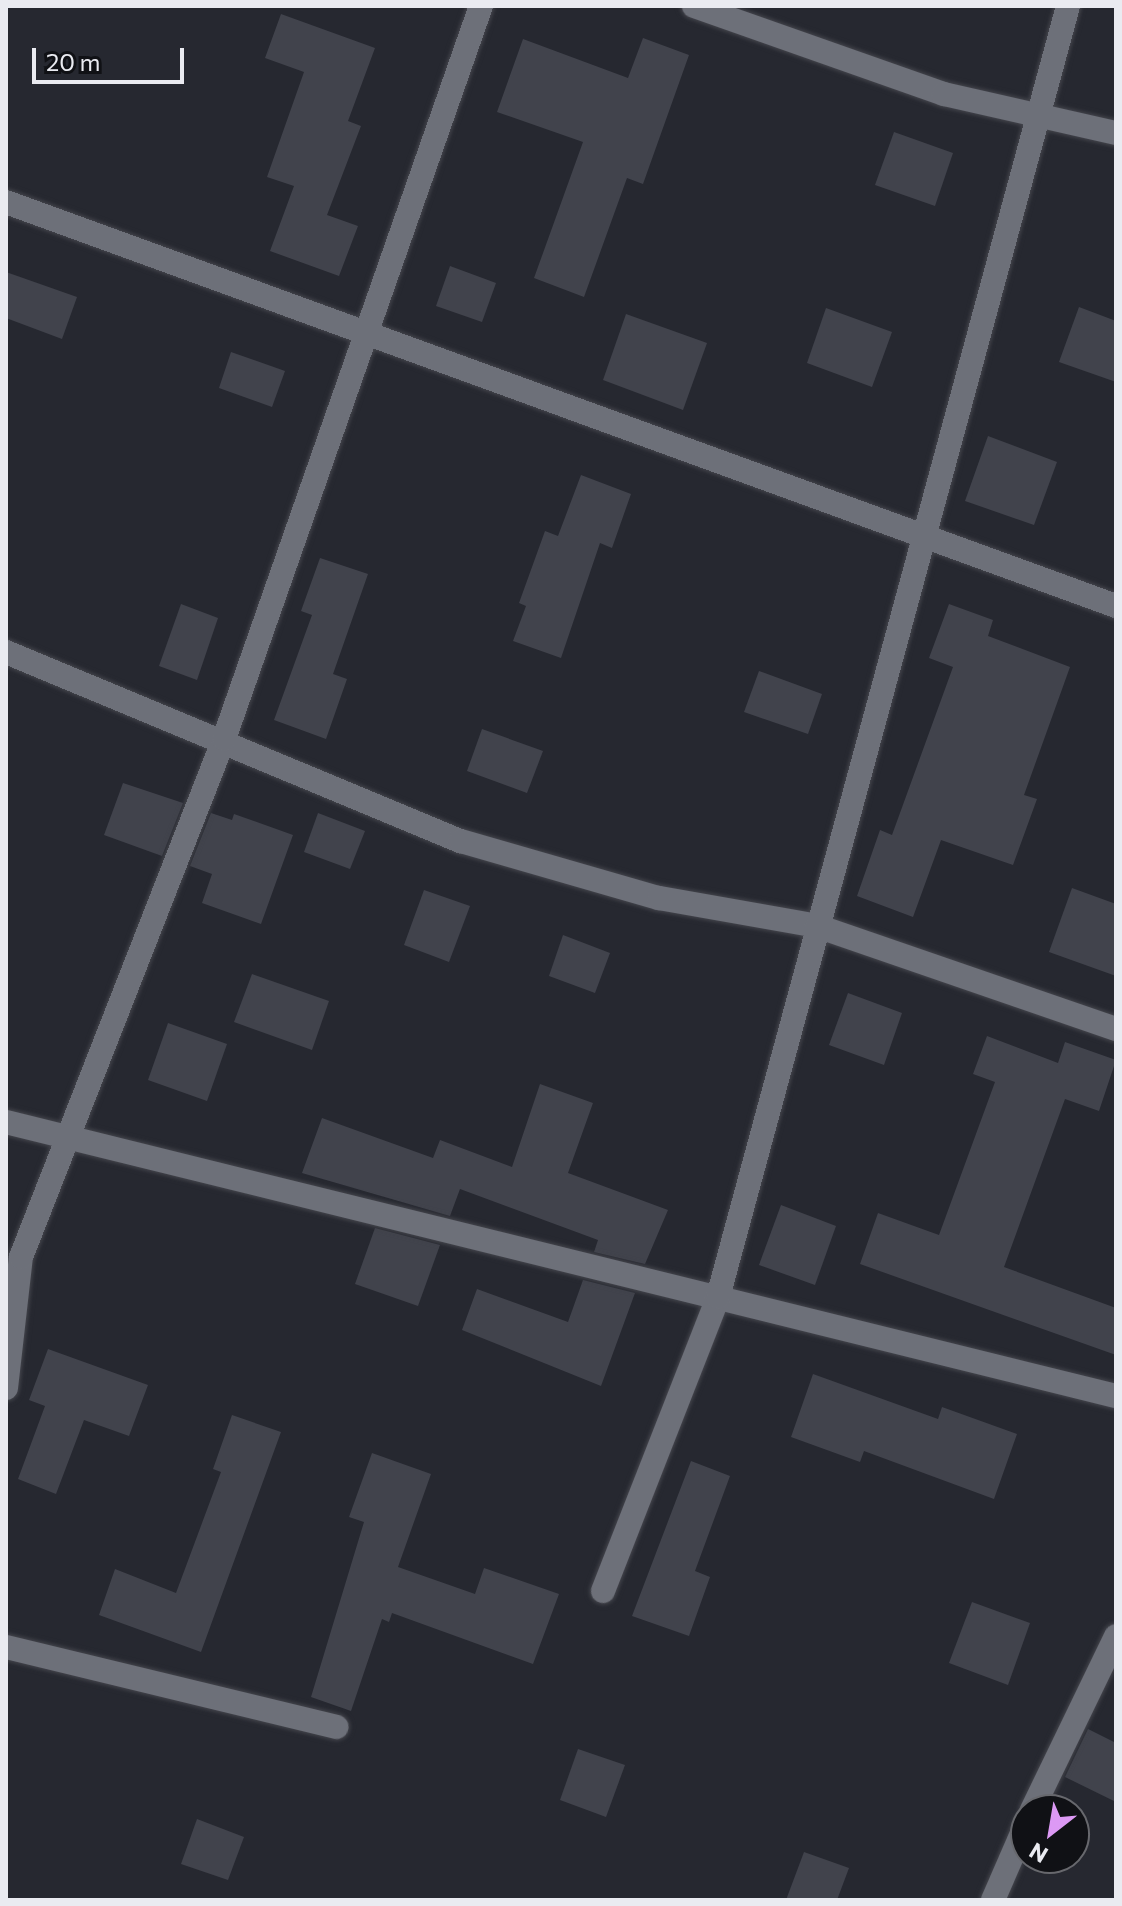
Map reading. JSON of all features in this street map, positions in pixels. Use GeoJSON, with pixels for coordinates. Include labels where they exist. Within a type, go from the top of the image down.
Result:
{"type":"FeatureCollection","features":[{"type":"Feature","properties":{"kind":"street"},"geometry":{"type":"LineString","coordinates":[[6,1388],[21,1257],[71,1139],[132,965],[224,739],[369,335],[481,6]]}},
{"type":"Feature","properties":{"kind":"street"},"geometry":{"type":"LineString","coordinates":[[694,6],[944,94],[1116,133]]}},
{"type":"Feature","properties":{"kind":"street"},"geometry":{"type":"LineString","coordinates":[[603,1591],[718,1297],[921,538],[1042,116],[1068,6]]}},
{"type":"Feature","properties":{"kind":"street"},"geometry":{"type":"LineString","coordinates":[[6,202],[921,538],[1116,606]]}},
{"type":"Feature","properties":{"kind":"street"},"geometry":{"type":"LineString","coordinates":[[6,652],[224,739],[461,841],[659,898],[817,926],[1116,1029]]}},
{"type":"Feature","properties":{"kind":"street"},"geometry":{"type":"LineString","coordinates":[[6,1122],[1116,1396]]}},
{"type":"Feature","properties":{"kind":"street"},"geometry":{"type":"LineString","coordinates":[[1040,1794],[1116,1636]]}},
{"type":"Feature","properties":{"kind":"street"},"geometry":{"type":"LineString","coordinates":[[6,1647],[336,1727]]}},
{"type":"Feature","properties":{"kind":"street"},"geometry":{"type":"LineString","coordinates":[[993,1900],[1010,1861]]}},
{"type":"Feature","properties":{"kind":"building"},"geometry":{"type":"Polygon","coordinates":[[[281,14],[375,48],[348,121],[361,126],[327,215],[358,226],[339,276],[270,251],[294,186],[267,177],[304,72],[265,58],[281,14]]]}},
{"type":"Feature","properties":{"kind":"building"},"geometry":{"type":"Polygon","coordinates":[[[643,38],[689,55],[643,184],[627,178],[584,297],[534,278],[583,142],[497,112],[523,39],[628,78],[643,38]]]}},
{"type":"Feature","properties":{"kind":"building"},"geometry":{"type":"Polygon","coordinates":[[[894,132],[953,153],[935,206],[875,185],[894,132]]]}},
{"type":"Feature","properties":{"kind":"building"},"geometry":{"type":"Polygon","coordinates":[[[450,266],[496,283],[482,322],[436,306],[450,266]]]}},
{"type":"Feature","properties":{"kind":"building"},"geometry":{"type":"Polygon","coordinates":[[[6,272],[77,297],[62,339],[6,318],[6,272]]]}},
{"type":"Feature","properties":{"kind":"building"},"geometry":{"type":"Polygon","coordinates":[[[1079,307],[1116,321],[1116,382],[1059,362],[1079,307]]]}},
{"type":"Feature","properties":{"kind":"building"},"geometry":{"type":"Polygon","coordinates":[[[826,308],[892,332],[872,387],[807,363],[826,308]]]}},
{"type":"Feature","properties":{"kind":"building"},"geometry":{"type":"Polygon","coordinates":[[[626,314],[707,343],[683,410],[603,380],[626,314]]]}},
{"type":"Feature","properties":{"kind":"building"},"geometry":{"type":"Polygon","coordinates":[[[231,352],[285,371],[272,407],[219,388],[231,352]]]}},
{"type":"Feature","properties":{"kind":"building"},"geometry":{"type":"Polygon","coordinates":[[[988,436],[1057,462],[1034,525],[965,501],[988,436]]]}},
{"type":"Feature","properties":{"kind":"building"},"geometry":{"type":"Polygon","coordinates":[[[581,475],[631,494],[612,548],[600,543],[561,658],[513,641],[526,606],[519,603],[545,531],[558,536],[581,475]]]}},
{"type":"Feature","properties":{"kind":"building"},"geometry":{"type":"Polygon","coordinates":[[[320,558],[368,574],[333,674],[347,679],[326,739],[274,720],[312,615],[301,611],[320,558]]]}},
{"type":"Feature","properties":{"kind":"building"},"geometry":{"type":"Polygon","coordinates":[[[181,604],[218,618],[197,680],[159,666],[181,604]]]}},
{"type":"Feature","properties":{"kind":"building"},"geometry":{"type":"Polygon","coordinates":[[[949,604],[993,620],[988,636],[1070,667],[1024,795],[1037,799],[1013,865],[941,840],[913,917],[857,896],[880,830],[892,835],[953,667],[929,658],[949,604]]]}},
{"type":"Feature","properties":{"kind":"building"},"geometry":{"type":"Polygon","coordinates":[[[759,671],[822,694],[808,734],[744,712],[759,671]]]}},
{"type":"Feature","properties":{"kind":"building"},"geometry":{"type":"Polygon","coordinates":[[[482,729],[543,751],[527,793],[467,771],[482,729]]]}},
{"type":"Feature","properties":{"kind":"building"},"geometry":{"type":"Polygon","coordinates":[[[123,783],[183,803],[162,856],[104,835],[123,783]]]}},
{"type":"Feature","properties":{"kind":"building"},"geometry":{"type":"Polygon","coordinates":[[[211,813],[232,820],[234,814],[293,835],[261,924],[202,903],[212,874],[190,866],[211,813]]]}},
{"type":"Feature","properties":{"kind":"building"},"geometry":{"type":"Polygon","coordinates":[[[318,813],[365,831],[350,869],[304,852],[318,813]]]}},
{"type":"Feature","properties":{"kind":"building"},"geometry":{"type":"Polygon","coordinates":[[[1072,888],[1116,904],[1116,976],[1049,952],[1072,888]]]}},
{"type":"Feature","properties":{"kind":"building"},"geometry":{"type":"Polygon","coordinates":[[[424,890],[470,906],[449,962],[404,945],[424,890]]]}},
{"type":"Feature","properties":{"kind":"building"},"geometry":{"type":"Polygon","coordinates":[[[563,935],[610,953],[595,993],[549,976],[563,935]]]}},
{"type":"Feature","properties":{"kind":"building"},"geometry":{"type":"Polygon","coordinates":[[[252,974],[329,1001],[312,1050],[234,1022],[252,974]]]}},
{"type":"Feature","properties":{"kind":"building"},"geometry":{"type":"Polygon","coordinates":[[[848,993],[902,1013],[884,1065],[829,1045],[848,993]]]}},
{"type":"Feature","properties":{"kind":"building"},"geometry":{"type":"Polygon","coordinates":[[[168,1023],[227,1044],[207,1101],[148,1080],[168,1023]]]}},
{"type":"Feature","properties":{"kind":"building"},"geometry":{"type":"Polygon","coordinates":[[[987,1036],[1058,1063],[1065,1042],[1116,1060],[1099,1111],[1065,1099],[1004,1267],[1116,1308],[1116,1355],[860,1264],[878,1213],[939,1235],[995,1082],[973,1074],[987,1036]]]}},
{"type":"Feature","properties":{"kind":"building"},"geometry":{"type":"Polygon","coordinates":[[[540,1084],[593,1103],[568,1173],[668,1210],[645,1264],[594,1252],[598,1240],[460,1189],[450,1216],[302,1173],[322,1118],[433,1158],[440,1140],[512,1167],[540,1084]]]}},
{"type":"Feature","properties":{"kind":"building"},"geometry":{"type":"Polygon","coordinates":[[[781,1205],[836,1226],[815,1285],[759,1265],[781,1205]]]}},
{"type":"Feature","properties":{"kind":"building"},"geometry":{"type":"Polygon","coordinates":[[[375,1228],[440,1245],[418,1306],[355,1284],[375,1228]]]}},
{"type":"Feature","properties":{"kind":"building"},"geometry":{"type":"Polygon","coordinates":[[[583,1280],[635,1293],[601,1386],[462,1330],[477,1289],[568,1322],[583,1280]]]}},
{"type":"Feature","properties":{"kind":"building"},"geometry":{"type":"Polygon","coordinates":[[[48,1349],[148,1385],[129,1436],[84,1420],[56,1494],[18,1479],[45,1406],[29,1400],[48,1349]]]}},
{"type":"Feature","properties":{"kind":"building"},"geometry":{"type":"Polygon","coordinates":[[[813,1374],[938,1419],[942,1407],[1017,1434],[994,1499],[864,1451],[860,1462],[791,1437],[813,1374]]]}},
{"type":"Feature","properties":{"kind":"building"},"geometry":{"type":"Polygon","coordinates":[[[232,1415],[281,1432],[201,1652],[99,1615],[115,1569],[176,1593],[221,1472],[213,1469],[232,1415]]]}},
{"type":"Feature","properties":{"kind":"building"},"geometry":{"type":"Polygon","coordinates":[[[372,1453],[431,1474],[398,1567],[475,1594],[484,1568],[559,1594],[533,1664],[392,1613],[389,1622],[382,1619],[351,1711],[311,1697],[364,1522],[349,1517],[372,1453]]]}},
{"type":"Feature","properties":{"kind":"building"},"geometry":{"type":"Polygon","coordinates":[[[691,1461],[730,1476],[695,1571],[710,1577],[689,1636],[632,1616],[691,1461]]]}},
{"type":"Feature","properties":{"kind":"building"},"geometry":{"type":"Polygon","coordinates":[[[972,1602],[1030,1623],[1008,1685],[949,1663],[972,1602]]]}},
{"type":"Feature","properties":{"kind":"building"},"geometry":{"type":"Polygon","coordinates":[[[1088,1729],[1116,1743],[1116,1802],[1065,1777],[1088,1729]]]}},
{"type":"Feature","properties":{"kind":"building"},"geometry":{"type":"Polygon","coordinates":[[[578,1749],[625,1765],[606,1817],[560,1800],[578,1749]]]}},
{"type":"Feature","properties":{"kind":"building"},"geometry":{"type":"Polygon","coordinates":[[[197,1819],[244,1837],[228,1880],[181,1864],[197,1819]]]}},
{"type":"Feature","properties":{"kind":"building"},"geometry":{"type":"Polygon","coordinates":[[[804,1852],[849,1868],[837,1900],[786,1900],[804,1852]]]}}]}
